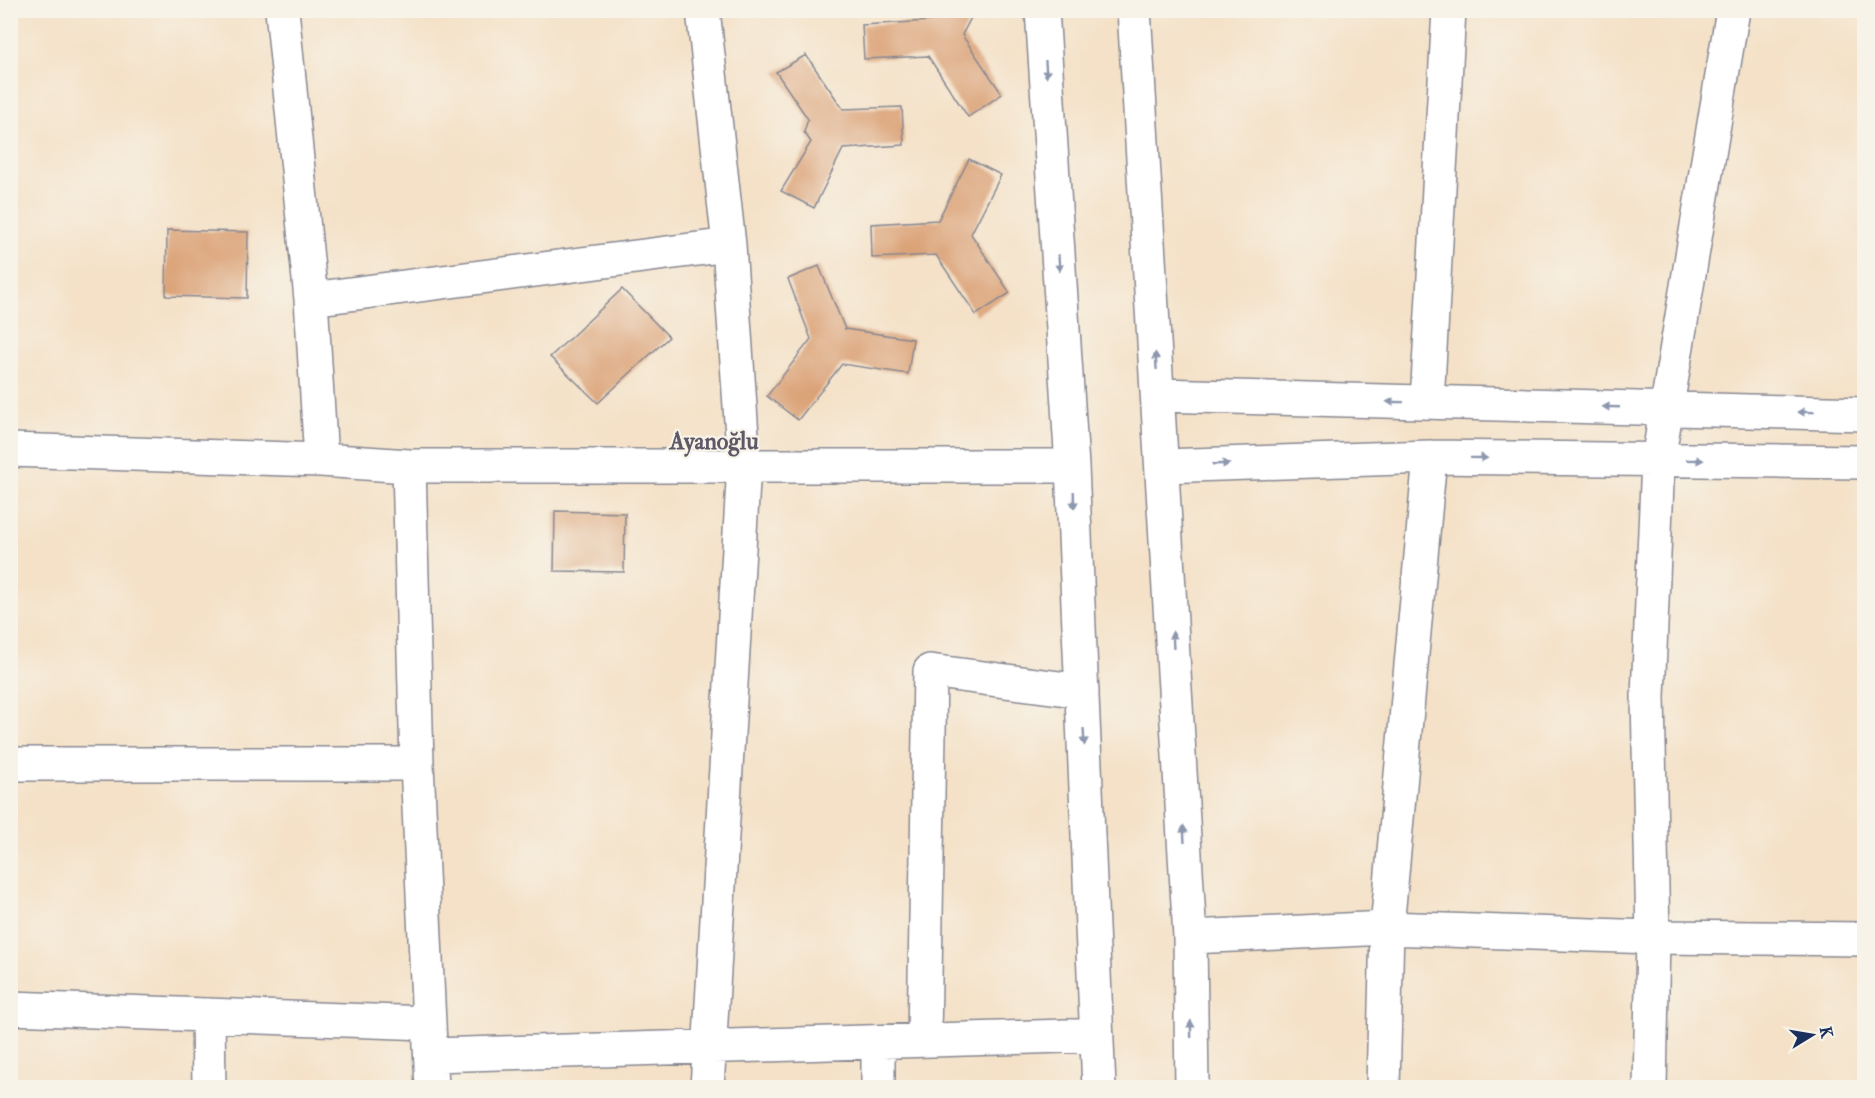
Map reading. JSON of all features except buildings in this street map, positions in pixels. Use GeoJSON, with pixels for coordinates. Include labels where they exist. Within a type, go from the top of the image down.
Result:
{"type":"FeatureCollection","features":[{"type":"Feature","properties":{"kind":"street"},"geometry":{"type":"LineString","coordinates":[[282,10],[311,299],[321,460]]}},
{"type":"Feature","properties":{"kind":"street"},"geometry":{"type":"LineString","coordinates":[[703,10],[729,245],[744,465],[707,1047],[707,1088]]}},
{"type":"Feature","properties":{"kind":"street"},"geometry":{"type":"LineString","coordinates":[[1042,10],[1072,466],[1099,1088]]}},
{"type":"Feature","properties":{"kind":"street"},"geometry":{"type":"LineString","coordinates":[[1134,10],[1190,937],[1192,1088]]}},
{"type":"Feature","properties":{"kind":"street"},"geometry":{"type":"LineString","coordinates":[[1427,402],[1449,10]]}},
{"type":"Feature","properties":{"kind":"street"},"geometry":{"type":"LineString","coordinates":[[1650,1088],[1653,937],[1648,696],[1658,460],[1733,10]]}},
{"type":"Feature","properties":{"kind":"street"},"geometry":{"type":"LineString","coordinates":[[311,299],[729,245]]}},
{"type":"Feature","properties":{"kind":"street"},"geometry":{"type":"LineString","coordinates":[[1158,395],[1864,414]]}},
{"type":"Feature","properties":{"kind":"street"},"geometry":{"type":"LineString","coordinates":[[10,450],[321,460],[410,466],[1072,466]]}},
{"type":"Feature","properties":{"kind":"street"},"geometry":{"type":"LineString","coordinates":[[1162,466],[1430,457],[1864,462]]}},
{"type":"Feature","properties":{"kind":"street"},"geometry":{"type":"LineString","coordinates":[[1383,1088],[1387,928],[1430,457]]}},
{"type":"Feature","properties":{"kind":"street"},"geometry":{"type":"LineString","coordinates":[[410,466],[417,764],[432,1088]]}},
{"type":"Feature","properties":{"kind":"street"},"geometry":{"type":"LineString","coordinates":[[924,1040],[930,671],[1082,691]]}},
{"type":"Feature","properties":{"kind":"street"},"geometry":{"type":"LineString","coordinates":[[10,764],[417,764]]}},
{"type":"Feature","properties":{"kind":"street"},"geometry":{"type":"LineString","coordinates":[[1190,937],[1387,928],[1653,937],[1864,939]]}},
{"type":"Feature","properties":{"kind":"street"},"geometry":{"type":"LineString","coordinates":[[10,1008],[208,1016],[430,1039],[707,1047],[1097,1035]]}},
{"type":"Feature","properties":{"kind":"street"},"geometry":{"type":"LineString","coordinates":[[208,1016],[209,1088]]}},
{"type":"Feature","properties":{"kind":"street"},"geometry":{"type":"LineString","coordinates":[[878,1042],[878,1088]]}},
{"type":"Feature","properties":{"kind":"district","name":"Ayanoğlu"},"geometry":{"type":"Point","coordinates":[714,441]}}]}
